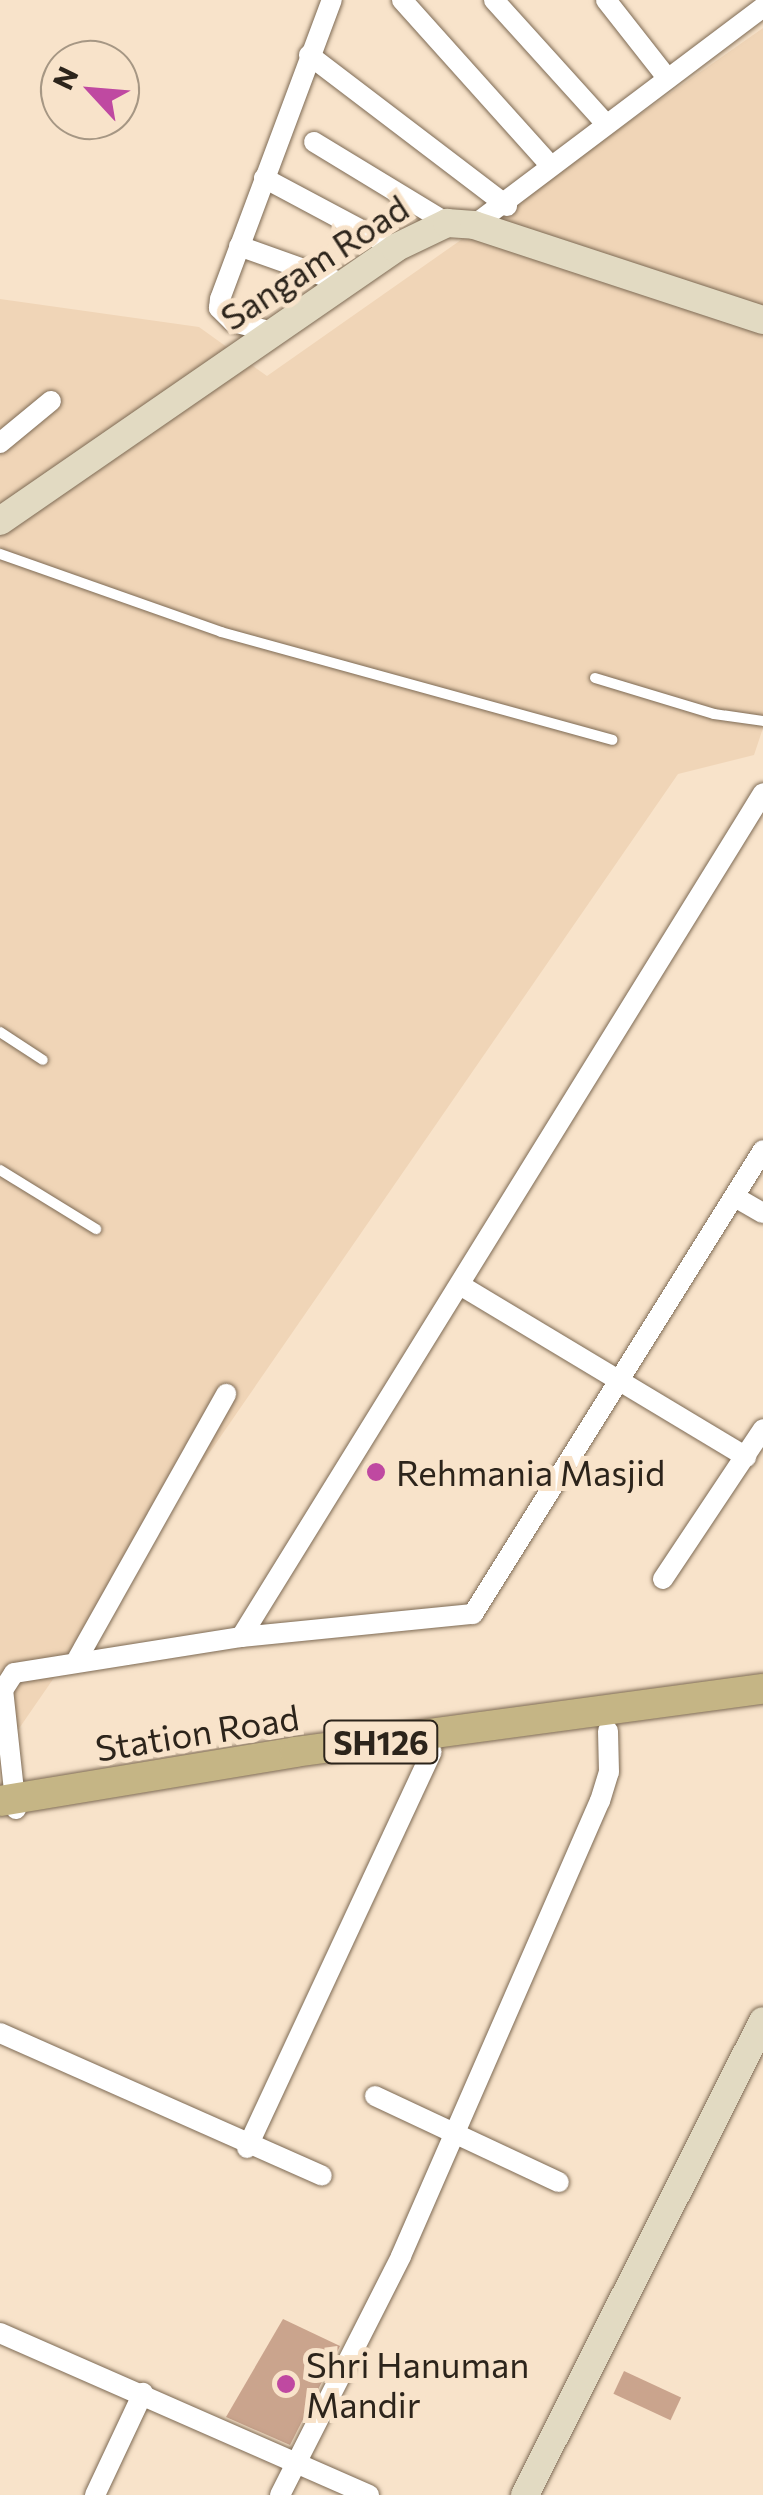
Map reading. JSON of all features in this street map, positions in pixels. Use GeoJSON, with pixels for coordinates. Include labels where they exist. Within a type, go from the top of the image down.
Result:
{"type":"FeatureCollection","features":[{"type":"Feature","properties":{"kind":"main road","name":"Station Road"},"geometry":{"type":"LineString","coordinates":[[8,1806],[295,1752],[763,1690]]}},
{"type":"Feature","properties":{"kind":"main road","name":"Station Road"},"geometry":{"type":"LineString","coordinates":[[8,1806],[608,1731],[763,1705]]}},
{"type":"Feature","properties":{"kind":"street"},"geometry":{"type":"LineString","coordinates":[[273,332],[232,322],[219,308],[332,0]]}},
{"type":"Feature","properties":{"kind":"street"},"geometry":{"type":"LineString","coordinates":[[402,0],[550,164]]}},
{"type":"Feature","properties":{"kind":"street"},"geometry":{"type":"LineString","coordinates":[[494,0],[605,123]]}},
{"type":"Feature","properties":{"kind":"street"},"geometry":{"type":"LineString","coordinates":[[606,0],[668,79]]}},
{"type":"Feature","properties":{"kind":"street"},"geometry":{"type":"LineString","coordinates":[[460,224],[507,206],[550,164],[763,6]]}},
{"type":"Feature","properties":{"kind":"street"},"geometry":{"type":"LineString","coordinates":[[309,55],[507,206]]}},
{"type":"Feature","properties":{"kind":"street"},"geometry":{"type":"LineString","coordinates":[[314,142],[460,224],[763,320]]}},
{"type":"Feature","properties":{"kind":"street"},"geometry":{"type":"LineString","coordinates":[[264,178],[395,248]]}},
{"type":"Feature","properties":{"kind":"street","name":"Sangam Road"},"geometry":{"type":"LineString","coordinates":[[0,522],[395,248],[460,224]]}},
{"type":"Feature","properties":{"kind":"street"},"geometry":{"type":"LineString","coordinates":[[239,246],[344,284]]}},
{"type":"Feature","properties":{"kind":"street"},"geometry":{"type":"LineString","coordinates":[[0,443],[51,401]]}},
{"type":"Feature","properties":{"kind":"street"},"geometry":{"type":"LineString","coordinates":[[241,1637],[763,793]]}},
{"type":"Feature","properties":{"kind":"street"},"geometry":{"type":"LineString","coordinates":[[8,1806],[7,1681],[26,1668],[241,1637],[473,1614],[621,1385],[763,1150]]}},
{"type":"Feature","properties":{"kind":"street"},"geometry":{"type":"LineString","coordinates":[[735,1197],[763,1213]]}},
{"type":"Feature","properties":{"kind":"street"},"geometry":{"type":"LineString","coordinates":[[460,1285],[746,1458]]}},
{"type":"Feature","properties":{"kind":"street"},"geometry":{"type":"LineString","coordinates":[[78,1658],[226,1394]]}},
{"type":"Feature","properties":{"kind":"street"},"geometry":{"type":"LineString","coordinates":[[664,1580],[763,1429]]}},
{"type":"Feature","properties":{"kind":"street"},"geometry":{"type":"LineString","coordinates":[[280,2495],[348,2368],[600,1801],[609,1772],[608,1731]]}},
{"type":"Feature","properties":{"kind":"street"},"geometry":{"type":"LineString","coordinates":[[248,2148],[432,1752]]}},
{"type":"Feature","properties":{"kind":"street"},"geometry":{"type":"LineString","coordinates":[[525,2495],[763,2021]]}},
{"type":"Feature","properties":{"kind":"street"},"geometry":{"type":"LineString","coordinates":[[0,2034],[248,2148],[322,2176]]}},
{"type":"Feature","properties":{"kind":"street"},"geometry":{"type":"LineString","coordinates":[[375,2096],[558,2182]]}},
{"type":"Feature","properties":{"kind":"street"},"geometry":{"type":"LineString","coordinates":[[0,2333],[370,2495]]}},
{"type":"Feature","properties":{"kind":"street"},"geometry":{"type":"LineString","coordinates":[[95,2495],[143,2393]]}},
{"type":"Feature","properties":{"kind":"lane"},"geometry":{"type":"LineString","coordinates":[[0,554],[221,632],[612,740]]}},
{"type":"Feature","properties":{"kind":"lane"},"geometry":{"type":"LineString","coordinates":[[595,678],[700,711],[763,720]]}},
{"type":"Feature","properties":{"kind":"lane"},"geometry":{"type":"LineString","coordinates":[[0,1032],[42,1060]]}},
{"type":"Feature","properties":{"kind":"lane"},"geometry":{"type":"LineString","coordinates":[[0,1170],[96,1229]]}},
{"type":"Feature","properties":{"kind":"shaded area"},"geometry":{"type":"Polygon","coordinates":[[[763,28],[763,728],[754,755],[678,774],[0,1756],[0,299],[199,327],[267,376],[763,28]]]}},
{"type":"Feature","properties":{"kind":"building","name":"Shri Hanuman Mandir"},"geometry":{"type":"Polygon","coordinates":[[[283,2319],[340,2346],[290,2445],[226,2417],[283,2319]]]}},
{"type":"Feature","properties":{"kind":"building"},"geometry":{"type":"Polygon","coordinates":[[[624,2371],[681,2398],[671,2420],[613,2394],[624,2371]]]}},
{"type":"Feature","properties":{"kind":"place","name":"Rehmania Masjid"},"geometry":{"type":"Point","coordinates":[376,1472]}},
{"type":"Feature","properties":{"kind":"place","name":"Shri Hanuman Mandir"},"geometry":{"type":"Point","coordinates":[286,2384]}}]}
